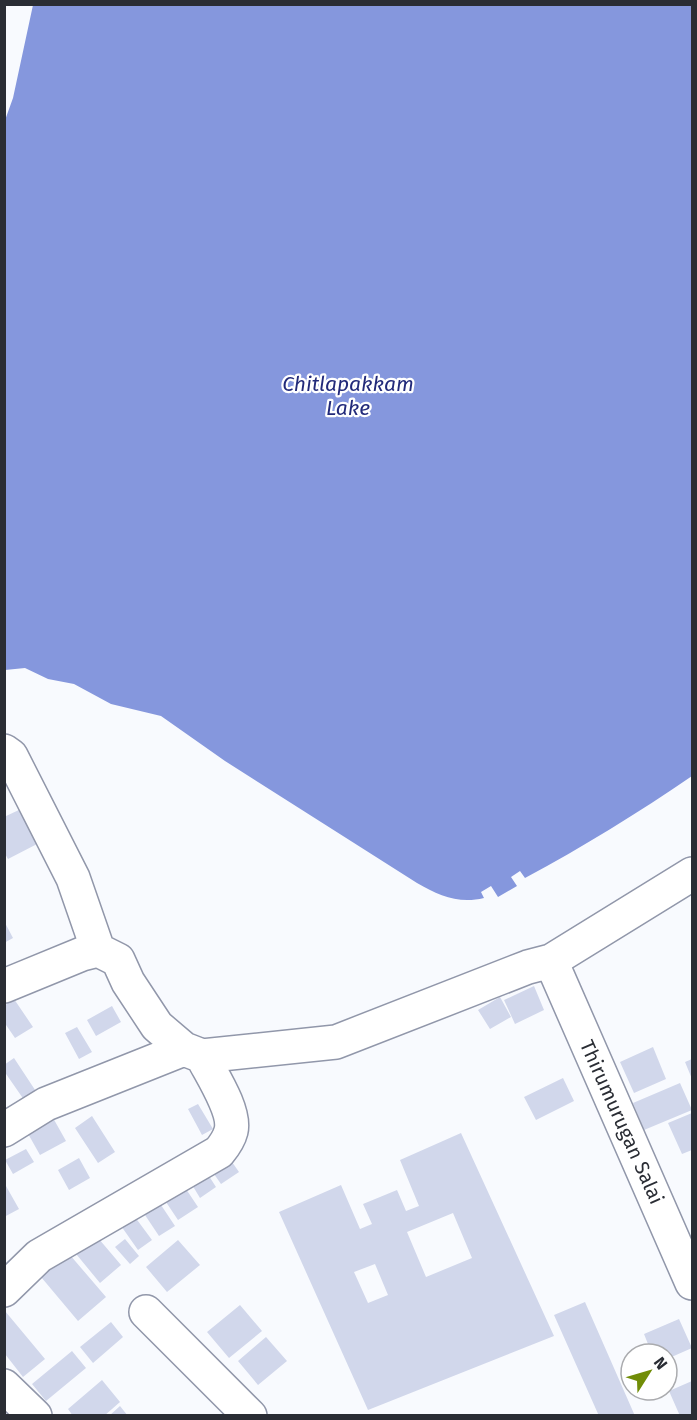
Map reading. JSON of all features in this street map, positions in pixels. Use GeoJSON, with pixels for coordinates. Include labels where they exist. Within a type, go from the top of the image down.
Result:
{"type":"FeatureCollection","features":[{"type":"Feature","properties":{"kind":"street"},"geometry":{"type":"LineString","coordinates":[[4,751],[11,756],[73,878],[98,950]]}},
{"type":"Feature","properties":{"kind":"street"},"geometry":{"type":"LineString","coordinates":[[4,1130],[46,1104],[193,1052],[336,1042],[528,967],[552,961],[693,874]]}},
{"type":"Feature","properties":{"kind":"street"},"geometry":{"type":"LineString","coordinates":[[4,986],[82,954],[98,950],[118,960],[128,982],[157,1026],[193,1052],[230,1111],[232,1129],[219,1152],[39,1256],[4,1290]]}},
{"type":"Feature","properties":{"kind":"street","name":"Thirumurugan Salai"},"geometry":{"type":"LineString","coordinates":[[552,961],[693,1283]]}},
{"type":"Feature","properties":{"kind":"street"},"geometry":{"type":"LineString","coordinates":[[146,1312],[250,1416]]}},
{"type":"Feature","properties":{"kind":"street"},"geometry":{"type":"LineString","coordinates":[[4,1386],[35,1416]]}},
{"type":"Feature","properties":{"kind":"water","name":"Chitlapakkam Lake"},"geometry":{"type":"Polygon","coordinates":[[[33,5],[692,5],[692,776],[547,866],[525,878],[520,871],[511,877],[517,886],[498,897],[491,886],[481,892],[484,898],[458,899],[433,892],[417,883],[225,761],[161,716],[111,704],[74,684],[48,679],[25,668],[5,670],[4,123],[13,98],[33,5]]]}},
{"type":"Feature","properties":{"kind":"building"},"geometry":{"type":"Polygon","coordinates":[[[21,809],[39,843],[8,859],[4,852],[4,817],[21,809]]]}},
{"type":"Feature","properties":{"kind":"building"},"geometry":{"type":"Polygon","coordinates":[[[4,921],[13,938],[4,943],[4,921]]]}},
{"type":"Feature","properties":{"kind":"building"},"geometry":{"type":"Polygon","coordinates":[[[534,986],[544,1010],[515,1024],[504,1000],[534,986]]]}},
{"type":"Feature","properties":{"kind":"building"},"geometry":{"type":"Polygon","coordinates":[[[500,997],[511,1017],[490,1029],[478,1010],[500,997]]]}},
{"type":"Feature","properties":{"kind":"building"},"geometry":{"type":"Polygon","coordinates":[[[14,999],[33,1027],[15,1038],[4,1022],[4,1006],[14,999]]]}},
{"type":"Feature","properties":{"kind":"building"},"geometry":{"type":"Polygon","coordinates":[[[112,1006],[121,1022],[96,1036],[87,1020],[112,1006]]]}},
{"type":"Feature","properties":{"kind":"building"},"geometry":{"type":"Polygon","coordinates":[[[77,1027],[92,1052],[79,1059],[65,1033],[77,1027]]]}},
{"type":"Feature","properties":{"kind":"building"},"geometry":{"type":"Polygon","coordinates":[[[653,1047],[666,1079],[634,1093],[620,1062],[653,1047]]]}},
{"type":"Feature","properties":{"kind":"building"},"geometry":{"type":"Polygon","coordinates":[[[14,1058],[41,1099],[29,1107],[4,1071],[4,1065],[14,1058]]]}},
{"type":"Feature","properties":{"kind":"building"},"geometry":{"type":"Polygon","coordinates":[[[692,1059],[692,1079],[685,1062],[692,1059]]]}},
{"type":"Feature","properties":{"kind":"building"},"geometry":{"type":"Polygon","coordinates":[[[563,1078],[574,1101],[536,1120],[524,1097],[563,1078]]]}},
{"type":"Feature","properties":{"kind":"building"},"geometry":{"type":"Polygon","coordinates":[[[680,1083],[692,1110],[644,1130],[633,1103],[680,1083]]]}},
{"type":"Feature","properties":{"kind":"building"},"geometry":{"type":"Polygon","coordinates":[[[198,1104],[213,1129],[202,1135],[188,1109],[198,1104]]]}},
{"type":"Feature","properties":{"kind":"building"},"geometry":{"type":"Polygon","coordinates":[[[48,1109],[66,1141],[40,1155],[22,1123],[48,1109]]]}},
{"type":"Feature","properties":{"kind":"building"},"geometry":{"type":"Polygon","coordinates":[[[692,1113],[692,1150],[682,1154],[668,1123],[692,1113]]]}},
{"type":"Feature","properties":{"kind":"building"},"geometry":{"type":"Polygon","coordinates":[[[92,1116],[115,1152],[98,1163],[75,1128],[92,1116]]]}},
{"type":"Feature","properties":{"kind":"building"},"geometry":{"type":"Polygon","coordinates":[[[461,1133],[554,1336],[368,1410],[279,1212],[341,1185],[360,1229],[372,1224],[363,1204],[397,1190],[406,1211],[419,1206],[400,1160],[461,1133]],[[453,1213],[407,1232],[426,1277],[472,1258],[453,1213]],[[375,1264],[354,1272],[368,1303],[388,1295],[375,1264]]]}},
{"type":"Feature","properties":{"kind":"building"},"geometry":{"type":"Polygon","coordinates":[[[26,1149],[34,1162],[13,1174],[5,1160],[26,1149]]]}},
{"type":"Feature","properties":{"kind":"building"},"geometry":{"type":"Polygon","coordinates":[[[79,1158],[90,1178],[69,1190],[58,1170],[79,1158]]]}},
{"type":"Feature","properties":{"kind":"building"},"geometry":{"type":"Polygon","coordinates":[[[232,1162],[239,1172],[221,1184],[214,1174],[232,1162]]]}},
{"type":"Feature","properties":{"kind":"building"},"geometry":{"type":"Polygon","coordinates":[[[207,1173],[216,1187],[200,1198],[191,1183],[207,1173]]]}},
{"type":"Feature","properties":{"kind":"building"},"geometry":{"type":"Polygon","coordinates":[[[6,1186],[19,1209],[4,1217],[4,1187],[6,1186]]]}},
{"type":"Feature","properties":{"kind":"building"},"geometry":{"type":"Polygon","coordinates":[[[184,1186],[198,1207],[178,1220],[164,1199],[184,1186]]]}},
{"type":"Feature","properties":{"kind":"building"},"geometry":{"type":"Polygon","coordinates":[[[159,1202],[175,1226],[159,1236],[143,1212],[159,1202]]]}},
{"type":"Feature","properties":{"kind":"building"},"geometry":{"type":"Polygon","coordinates":[[[132,1213],[152,1240],[138,1250],[119,1223],[132,1213]]]}},
{"type":"Feature","properties":{"kind":"building"},"geometry":{"type":"Polygon","coordinates":[[[93,1232],[121,1265],[100,1283],[72,1249],[93,1232]]]}},
{"type":"Feature","properties":{"kind":"building"},"geometry":{"type":"Polygon","coordinates":[[[125,1239],[139,1256],[130,1264],[115,1247],[125,1239]]]}},
{"type":"Feature","properties":{"kind":"building"},"geometry":{"type":"Polygon","coordinates":[[[178,1240],[200,1265],[167,1292],[146,1267],[178,1240]]]}},
{"type":"Feature","properties":{"kind":"building"},"geometry":{"type":"Polygon","coordinates":[[[64,1248],[106,1297],[78,1321],[36,1271],[64,1248]]]}},
{"type":"Feature","properties":{"kind":"building"},"geometry":{"type":"Polygon","coordinates":[[[585,1302],[619,1380],[619,1402],[629,1402],[635,1416],[599,1416],[554,1315],[585,1302]]]}},
{"type":"Feature","properties":{"kind":"building"},"geometry":{"type":"Polygon","coordinates":[[[240,1305],[262,1331],[229,1358],[207,1332],[240,1305]]]}},
{"type":"Feature","properties":{"kind":"building"},"geometry":{"type":"Polygon","coordinates":[[[5,1311],[45,1359],[23,1377],[5,1354],[5,1311]]]}},
{"type":"Feature","properties":{"kind":"building"},"geometry":{"type":"Polygon","coordinates":[[[679,1319],[692,1348],[679,1354],[679,1342],[647,1342],[644,1334],[679,1319]]]}},
{"type":"Feature","properties":{"kind":"building"},"geometry":{"type":"Polygon","coordinates":[[[111,1322],[123,1337],[93,1363],[80,1347],[111,1322]]]}},
{"type":"Feature","properties":{"kind":"building"},"geometry":{"type":"Polygon","coordinates":[[[266,1337],[287,1361],[258,1385],[238,1361],[266,1337]]]}},
{"type":"Feature","properties":{"kind":"building"},"geometry":{"type":"Polygon","coordinates":[[[72,1351],[86,1368],[46,1401],[32,1384],[72,1351]]]}},
{"type":"Feature","properties":{"kind":"building"},"geometry":{"type":"Polygon","coordinates":[[[102,1380],[120,1402],[104,1416],[73,1416],[68,1409],[102,1380]]]}},
{"type":"Feature","properties":{"kind":"building"},"geometry":{"type":"Polygon","coordinates":[[[692,1381],[692,1416],[680,1416],[674,1402],[679,1402],[679,1387],[692,1381]]]}},
{"type":"Feature","properties":{"kind":"building"},"geometry":{"type":"Polygon","coordinates":[[[120,1406],[128,1416],[109,1416],[120,1406]]]}}]}
